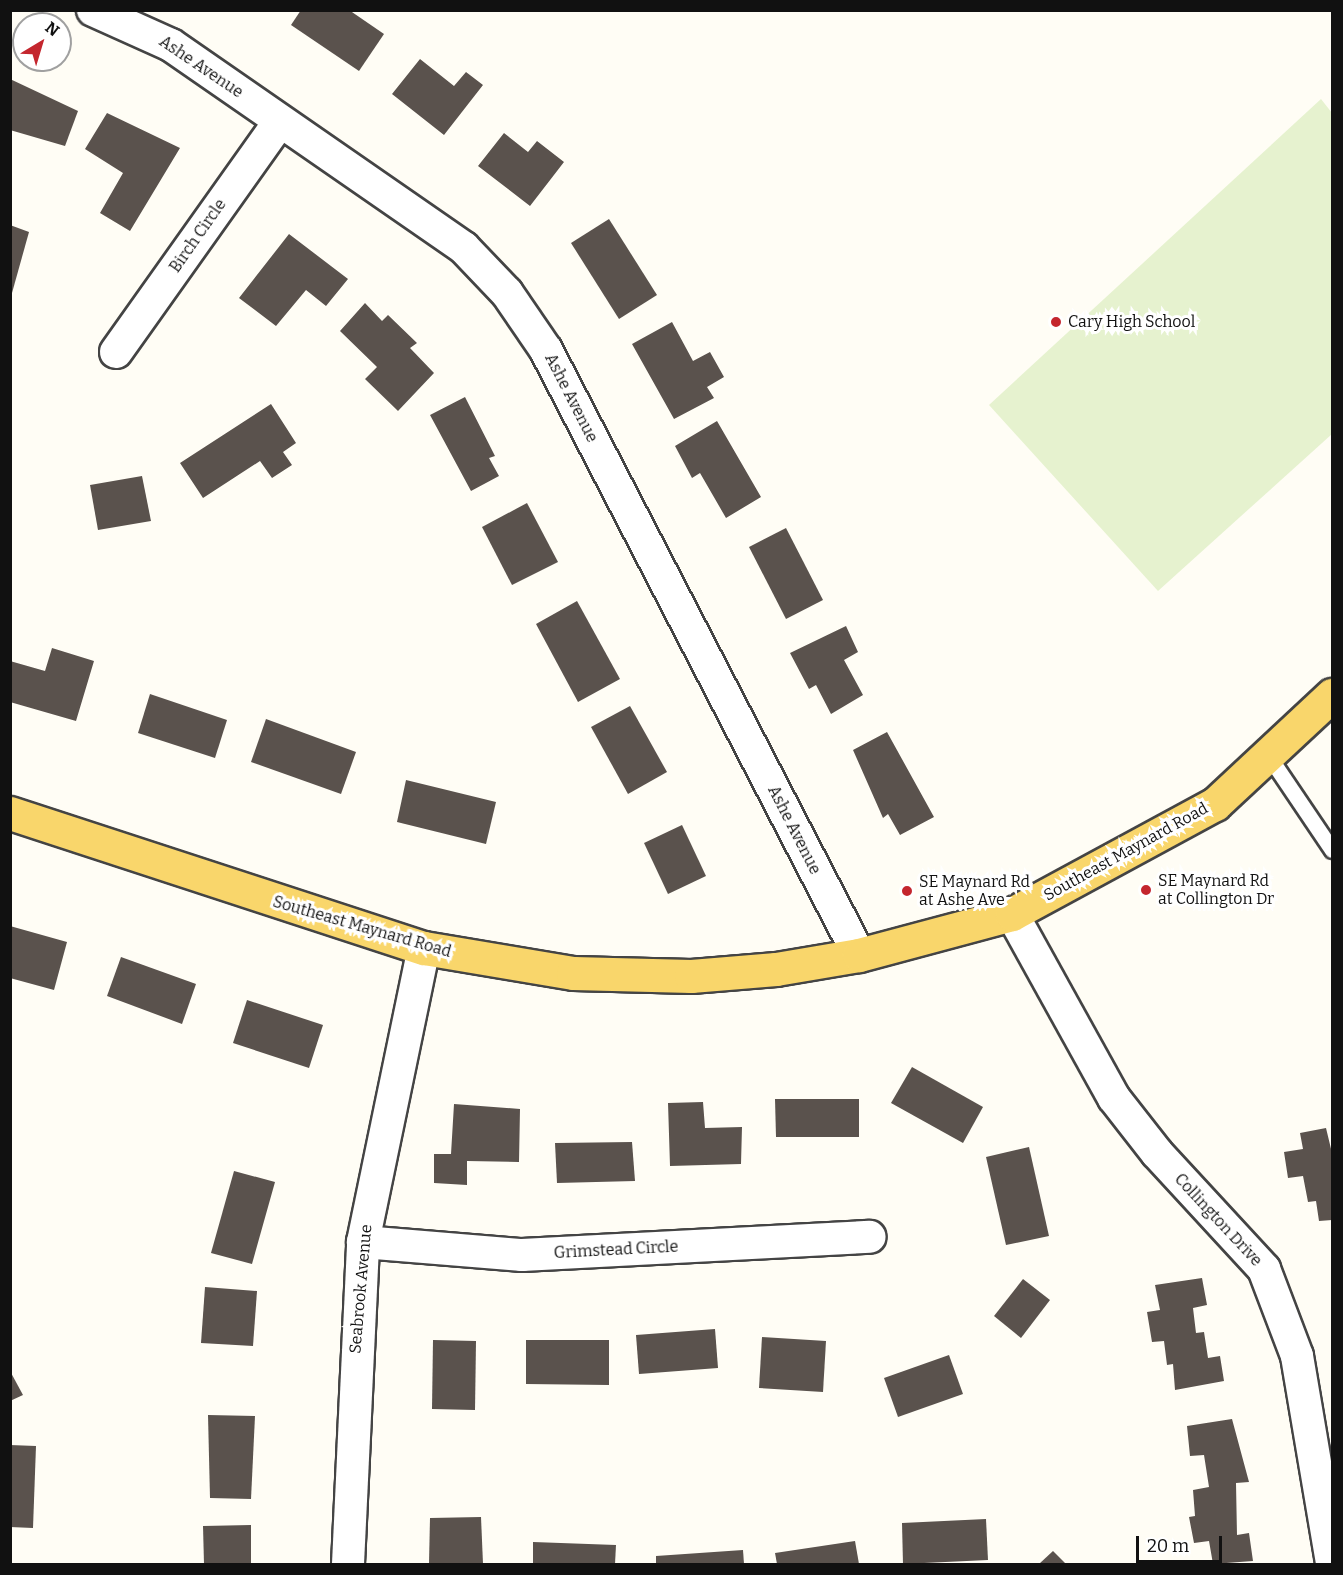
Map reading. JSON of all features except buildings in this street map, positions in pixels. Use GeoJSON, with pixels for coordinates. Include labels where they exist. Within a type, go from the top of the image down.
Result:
{"type":"FeatureCollection","features":[{"type":"Feature","properties":{"kind":"main road","name":"Southeast Maynard Road"},"geometry":{"type":"LineString","coordinates":[[10,813],[424,948],[573,973],[691,976],[859,955],[1012,914],[1215,804],[1270,758],[1332,695]]}},
{"type":"Feature","properties":{"kind":"street","name":"Ashe Avenue"},"geometry":{"type":"LineString","coordinates":[[93,10],[171,45],[464,248],[507,293],[546,350],[859,955]]}},
{"type":"Feature","properties":{"kind":"street","name":"Birch Circle"},"geometry":{"type":"LineString","coordinates":[[116,351],[280,121]]}},
{"type":"Feature","properties":{"kind":"street","name":"Collington Drive"},"geometry":{"type":"LineString","coordinates":[[1012,914],[1114,1098],[1157,1153],[1264,1269],[1297,1356],[1332,1564]]}},
{"type":"Feature","properties":{"kind":"street","name":"Seabrook Avenue"},"geometry":{"type":"LineString","coordinates":[[348,1564],[363,1242],[424,948]]}},
{"type":"Feature","properties":{"kind":"street","name":"Grimstead Circle"},"geometry":{"type":"LineString","coordinates":[[363,1242],[522,1255],[870,1237]]}},
{"type":"Feature","properties":{"kind":"lane"},"geometry":{"type":"LineString","coordinates":[[1270,758],[1332,850]]}},
{"type":"Feature","properties":{"kind":"green space"},"geometry":{"type":"Polygon","coordinates":[[[1321,99],[1332,113],[1332,434],[1158,591],[989,405],[1321,99]]]}},
{"type":"Feature","properties":{"kind":"place","name":"Cary High School"},"geometry":{"type":"Point","coordinates":[1056,322]}},
{"type":"Feature","properties":{"kind":"place","name":"SE Maynard Rd at Collington Dr"},"geometry":{"type":"Point","coordinates":[1146,890]}},
{"type":"Feature","properties":{"kind":"place","name":"SE Maynard Rd at Ashe Ave"},"geometry":{"type":"Point","coordinates":[907,891]}}]}
